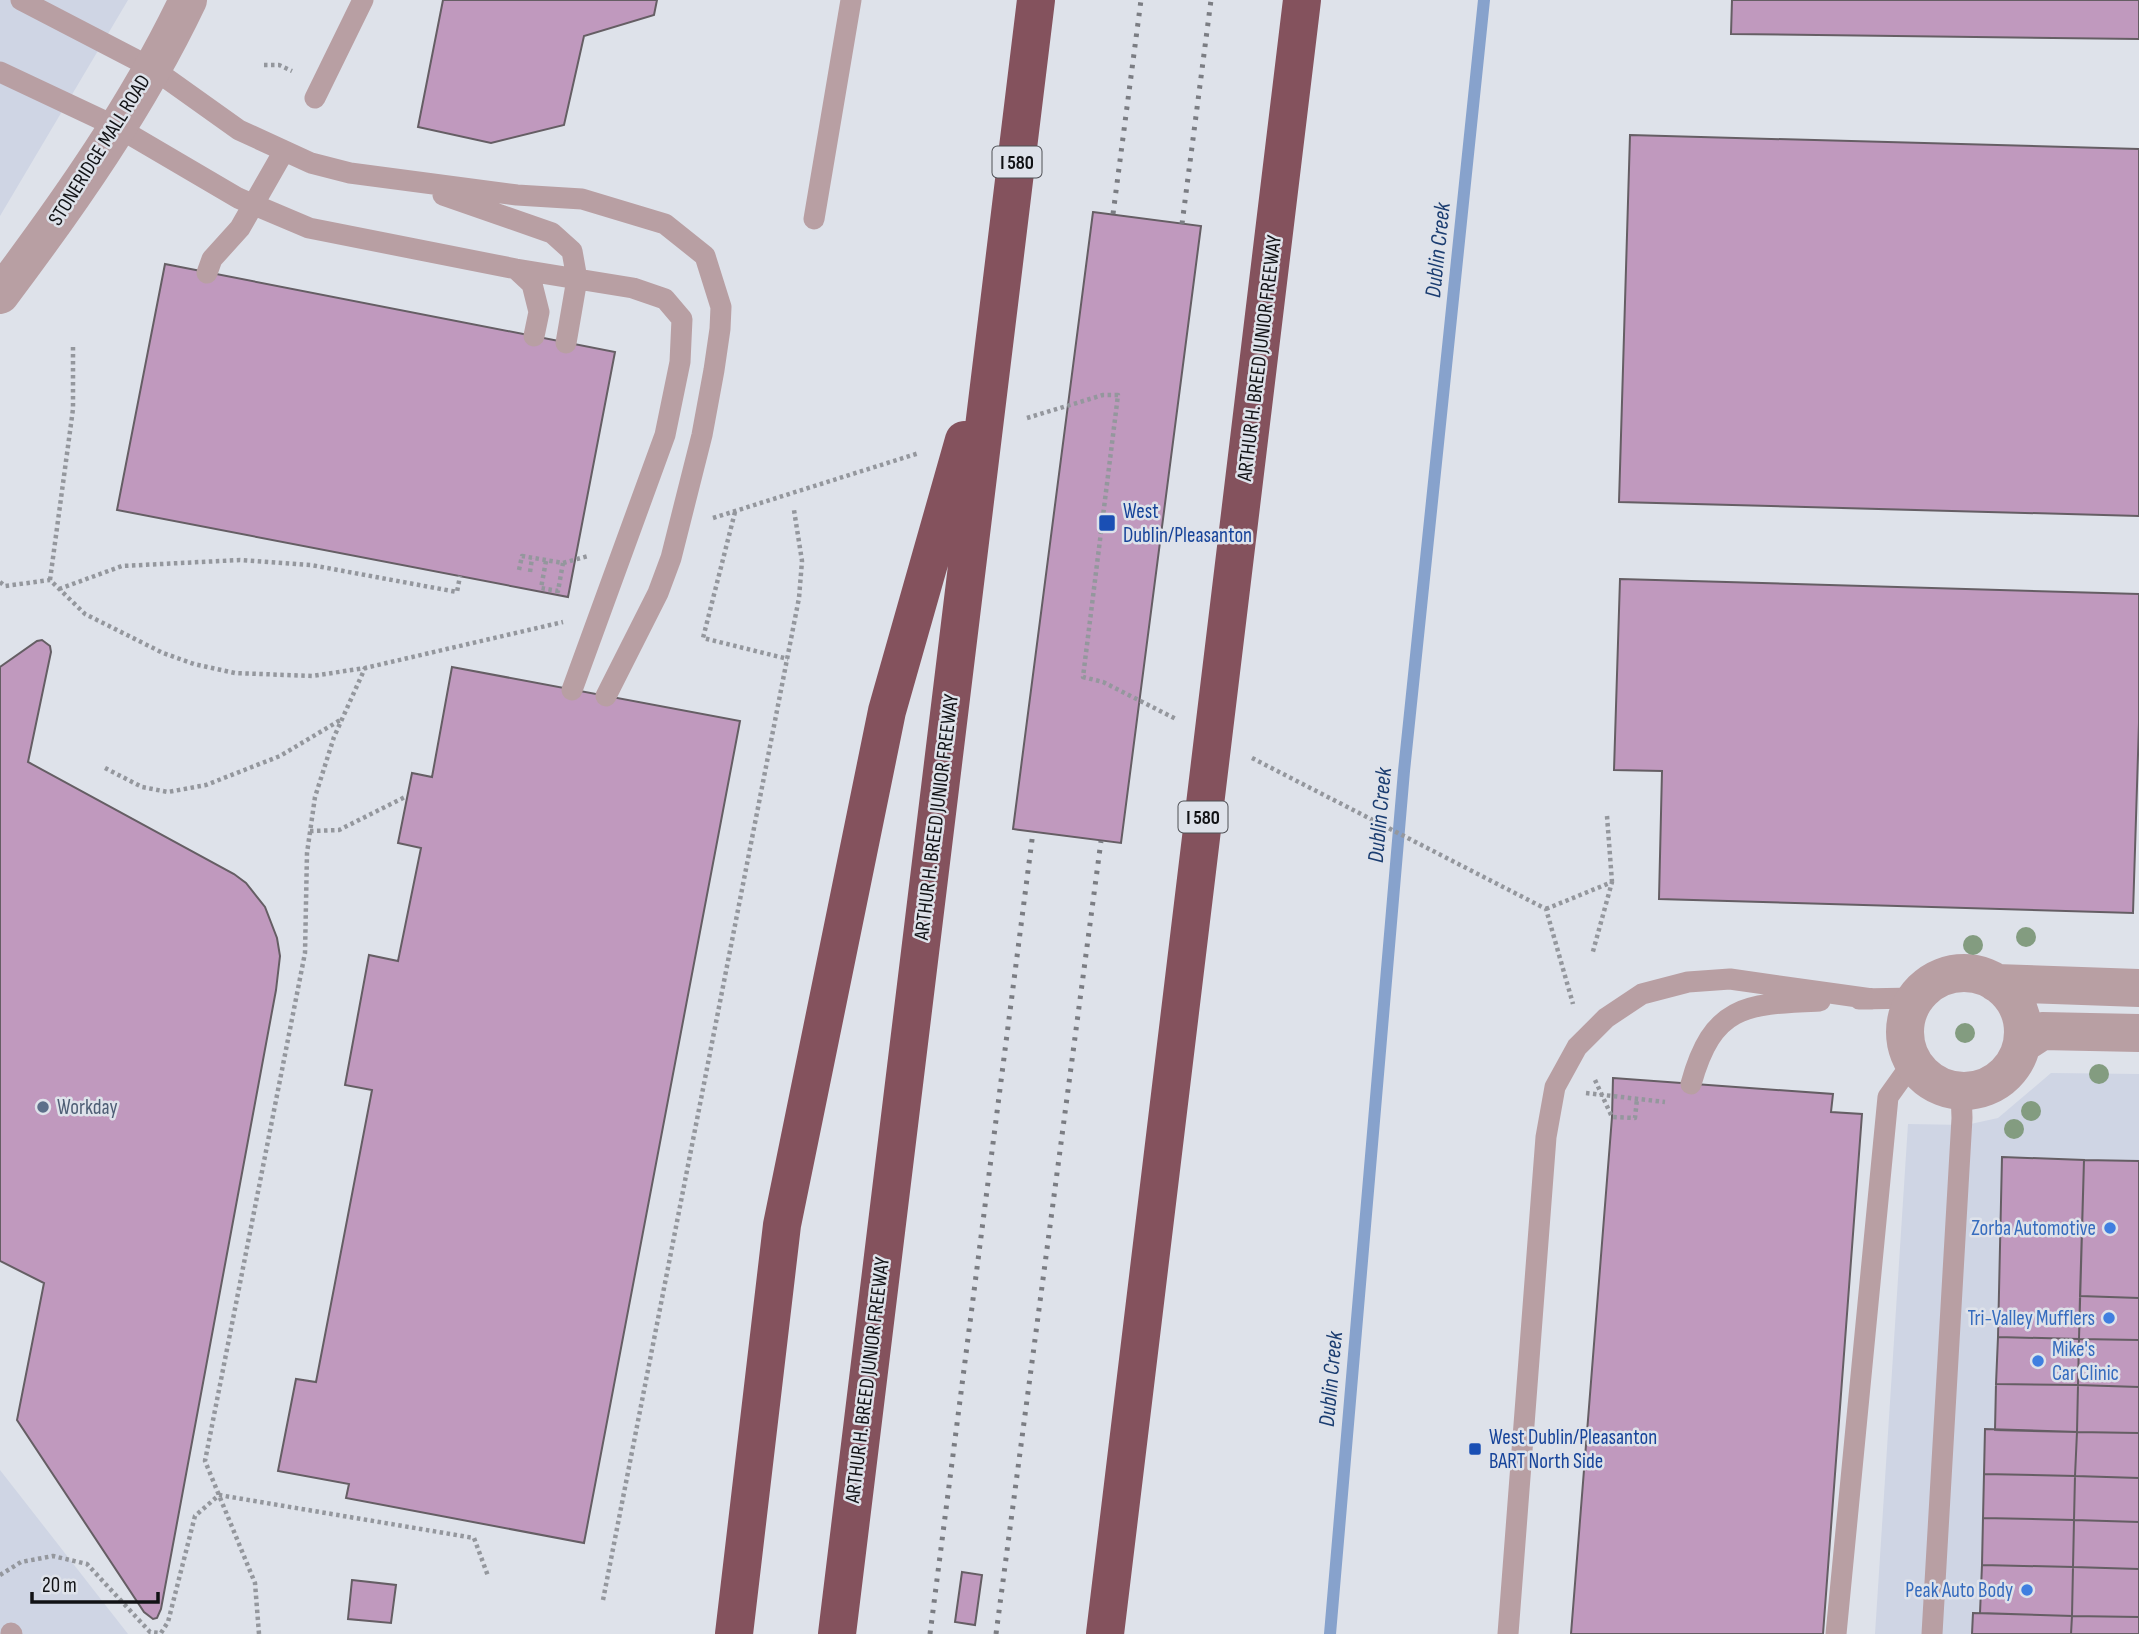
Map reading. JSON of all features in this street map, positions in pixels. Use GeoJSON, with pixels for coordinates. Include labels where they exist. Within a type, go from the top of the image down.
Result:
{"type":"FeatureCollection","features":[{"type":"Feature","properties":{"kind":"highway","name":"ARTHUR H. BREED JUNIOR FREEWAY"},"geometry":{"type":"LineString","coordinates":[[837,1634],[1036,0]]}},
{"type":"Feature","properties":{"kind":"highway","name":"ARTHUR H. BREED JUNIOR FREEWAY"},"geometry":{"type":"LineString","coordinates":[[1105,1634],[1302,0]]}},
{"type":"Feature","properties":{"kind":"highway"},"geometry":{"type":"LineString","coordinates":[[734,1634],[782,1225],[887,711],[998,324]]}},
{"type":"Feature","properties":{"kind":"street","name":"STONERIDGE MALL ROAD"},"geometry":{"type":"LineString","coordinates":[[0,295],[117,127],[188,0]]}},
{"type":"Feature","properties":{"kind":"street"},"geometry":{"type":"LineString","coordinates":[[1952,974],[1975,974],[1996,983],[2013,999],[2022,1021],[2022,1044],[2012,1066],[1995,1082],[1973,1090],[1961,1091],[1938,1085],[1928,1079],[1913,1062],[1905,1041],[1906,1018],[1915,998],[1931,982],[1952,974]]}},
{"type":"Feature","properties":{"kind":"street"},"geometry":{"type":"LineString","coordinates":[[1996,983],[2139,988]]}},
{"type":"Feature","properties":{"kind":"street"},"geometry":{"type":"LineString","coordinates":[[2022,1044],[2042,1031],[2139,1033]]}},
{"type":"Feature","properties":{"kind":"lane"},"geometry":{"type":"LineString","coordinates":[[21,0],[152,68],[239,130],[311,163],[350,173],[517,195],[582,199],[665,224],[705,256],[721,307],[718,343],[702,435],[671,558],[606,696]]}},
{"type":"Feature","properties":{"kind":"lane"},"geometry":{"type":"LineString","coordinates":[[315,98],[363,0]]}},
{"type":"Feature","properties":{"kind":"lane"},"geometry":{"type":"LineString","coordinates":[[814,219],[851,0]]}},
{"type":"Feature","properties":{"kind":"lane"},"geometry":{"type":"LineString","coordinates":[[0,72],[117,127],[253,205],[309,228],[516,269],[633,288],[665,299],[682,319],[680,362],[665,435],[572,690]]}},
{"type":"Feature","properties":{"kind":"lane"},"geometry":{"type":"LineString","coordinates":[[207,273],[212,259],[240,228],[284,151]]}},
{"type":"Feature","properties":{"kind":"lane"},"geometry":{"type":"LineString","coordinates":[[396,178],[552,233],[572,250],[577,279],[566,342]]}},
{"type":"Feature","properties":{"kind":"lane"},"geometry":{"type":"LineString","coordinates":[[516,269],[533,284],[538,312],[534,336]]}},
{"type":"Feature","properties":{"kind":"lane"},"geometry":{"type":"LineString","coordinates":[[1508,1634],[1546,1137],[1555,1087],[1577,1047],[1606,1018],[1642,994],[1688,982],[1730,979],[1872,999]]}},
{"type":"Feature","properties":{"kind":"lane"},"geometry":{"type":"LineString","coordinates":[[1691,1084],[1699,1055],[1713,1030],[1737,1011],[1764,1003],[1915,998]]}},
{"type":"Feature","properties":{"kind":"lane"},"geometry":{"type":"LineString","coordinates":[[1836,1634],[1888,1097],[1913,1062]]}},
{"type":"Feature","properties":{"kind":"lane"},"geometry":{"type":"LineString","coordinates":[[1932,1634],[1961,1132],[1961,1091]]}},
{"type":"Feature","properties":{"kind":"path"},"geometry":{"type":"LineString","coordinates":[[50,580],[73,409],[73,345]]}},
{"type":"Feature","properties":{"kind":"path"},"geometry":{"type":"LineString","coordinates":[[1025,419],[1102,395],[1118,395],[1083,677],[1103,682],[1188,725]]}},
{"type":"Feature","properties":{"kind":"path"},"geometry":{"type":"LineString","coordinates":[[709,519],[922,452]]}},
{"type":"Feature","properties":{"kind":"path"},"geometry":{"type":"LineString","coordinates":[[603,1600],[799,598],[802,561],[794,510]]}},
{"type":"Feature","properties":{"kind":"path"},"geometry":{"type":"LineString","coordinates":[[735,511],[703,638],[788,659]]}},
{"type":"Feature","properties":{"kind":"path"},"geometry":{"type":"LineString","coordinates":[[519,570],[522,556],[563,563],[593,555]]}},
{"type":"Feature","properties":{"kind":"path"},"geometry":{"type":"LineString","coordinates":[[530,572],[532,558]]}},
{"type":"Feature","properties":{"kind":"path"},"geometry":{"type":"LineString","coordinates":[[59,589],[122,566],[240,560],[310,565],[457,592],[460,576]]}},
{"type":"Feature","properties":{"kind":"path"},"geometry":{"type":"LineString","coordinates":[[547,561],[541,588],[558,591],[563,563]]}},
{"type":"Feature","properties":{"kind":"path"},"geometry":{"type":"LineString","coordinates":[[0,582],[3,588],[50,580]]}},
{"type":"Feature","properties":{"kind":"path"},"geometry":{"type":"LineString","coordinates":[[50,580],[85,614],[163,653],[194,664],[235,673],[312,676],[365,668],[547,625]]}},
{"type":"Feature","properties":{"kind":"path"},"geometry":{"type":"LineString","coordinates":[[259,1634],[255,1583],[205,1461],[305,953],[310,831],[315,796],[334,737],[365,668]]}},
{"type":"Feature","properties":{"kind":"path"},"geometry":{"type":"LineString","coordinates":[[105,768],[142,787],[168,792],[206,785],[280,756],[343,718]]}},
{"type":"Feature","properties":{"kind":"path"},"geometry":{"type":"LineString","coordinates":[[1249,757],[1546,909],[1576,1013]]}},
{"type":"Feature","properties":{"kind":"path"},"geometry":{"type":"LineString","coordinates":[[310,831],[339,830],[407,796]]}},
{"type":"Feature","properties":{"kind":"path"},"geometry":{"type":"LineString","coordinates":[[1592,955],[1612,882],[1607,816]]}},
{"type":"Feature","properties":{"kind":"path"},"geometry":{"type":"LineString","coordinates":[[1546,909],[1612,882]]}},
{"type":"Feature","properties":{"kind":"path"},"geometry":{"type":"LineString","coordinates":[[1594,1077],[1612,1117],[1635,1118],[1637,1099]]}},
{"type":"Feature","properties":{"kind":"path"},"geometry":{"type":"LineString","coordinates":[[1577,1092],[1665,1102],[1667,1092]]}},
{"type":"Feature","properties":{"kind":"path"},"geometry":{"type":"LineString","coordinates":[[0,1575],[22,1562],[53,1556],[87,1564],[150,1632],[160,1633],[168,1622],[195,1516],[219,1495]]}},
{"type":"Feature","properties":{"kind":"path"},"geometry":{"type":"LineString","coordinates":[[219,1495],[474,1538],[488,1576]]}},
{"type":"Feature","properties":{"kind":"shaded area"},"geometry":{"type":"Polygon","coordinates":[[[0,0],[128,0],[0,216],[0,0]]]}},
{"type":"Feature","properties":{"kind":"shaded area"},"geometry":{"type":"Polygon","coordinates":[[[2051,1073],[2139,1074],[2139,1634],[1875,1634],[1908,1124],[1966,1125],[1998,1118],[2051,1073]]]}},
{"type":"Feature","properties":{"kind":"shaded area"},"geometry":{"type":"Polygon","coordinates":[[[0,1470],[128,1634],[0,1634],[0,1470]]]}},
{"type":"Feature","properties":{"kind":"building"},"geometry":{"type":"Polygon","coordinates":[[[443,0],[657,0],[654,15],[584,36],[564,125],[491,143],[418,127],[443,0]]]}},
{"type":"Feature","properties":{"kind":"building"},"geometry":{"type":"Polygon","coordinates":[[[1732,0],[2139,0],[2139,39],[1731,34],[1732,0]]]}},
{"type":"Feature","properties":{"kind":"building"},"geometry":{"type":"Polygon","coordinates":[[[1630,135],[2139,149],[2139,516],[1619,502],[1630,135]]]}},
{"type":"Feature","properties":{"kind":"building"},"geometry":{"type":"Polygon","coordinates":[[[1093,212],[1201,226],[1121,843],[1013,829],[1093,212]]]}},
{"type":"Feature","properties":{"kind":"building"},"geometry":{"type":"Polygon","coordinates":[[[165,264],[615,352],[568,597],[117,510],[165,264]]]}},
{"type":"Feature","properties":{"kind":"building"},"geometry":{"type":"Polygon","coordinates":[[[1620,579],[2139,594],[2139,723],[2133,913],[1659,899],[1662,771],[1614,770],[1620,579]]]}},
{"type":"Feature","properties":{"kind":"building"},"geometry":{"type":"Polygon","coordinates":[[[42,640],[50,646],[51,652],[28,762],[246,883],[265,907],[277,938],[280,956],[276,990],[161,1609],[157,1618],[153,1619],[144,1612],[17,1420],[44,1283],[0,1261],[0,667],[42,640]]]}},
{"type":"Feature","properties":{"kind":"building"},"geometry":{"type":"Polygon","coordinates":[[[452,667],[740,721],[584,1543],[346,1498],[349,1484],[278,1471],[296,1379],[316,1382],[372,1090],[345,1085],[369,955],[398,961],[421,848],[398,843],[412,773],[432,777],[452,667]]]}},
{"type":"Feature","properties":{"kind":"building"},"geometry":{"type":"Polygon","coordinates":[[[1613,1078],[1833,1094],[1831,1112],[1862,1114],[1823,1634],[1571,1634],[1613,1078]]]}},
{"type":"Feature","properties":{"kind":"building"},"geometry":{"type":"Polygon","coordinates":[[[2002,1157],[2084,1160],[2079,1339],[1998,1337],[2002,1157]]]}},
{"type":"Feature","properties":{"kind":"building","name":"Zorba Automotive"},"geometry":{"type":"Polygon","coordinates":[[[2084,1160],[2139,1161],[2139,1298],[2080,1296],[2084,1160]]]}},
{"type":"Feature","properties":{"kind":"building","name":"Tri-Valley Mufflers"},"geometry":{"type":"Polygon","coordinates":[[[2080,1296],[2139,1298],[2139,1340],[2079,1339],[2080,1296]]]}},
{"type":"Feature","properties":{"kind":"building","name":"Mike's Car Clinic"},"geometry":{"type":"Polygon","coordinates":[[[1998,1337],[2079,1339],[2078,1385],[1996,1384],[1998,1337]]]}},
{"type":"Feature","properties":{"kind":"building"},"geometry":{"type":"Polygon","coordinates":[[[2079,1339],[2139,1340],[2139,1387],[2078,1385],[2079,1339]]]}},
{"type":"Feature","properties":{"kind":"building"},"geometry":{"type":"Polygon","coordinates":[[[1996,1384],[2078,1385],[2077,1432],[1995,1430],[1996,1384]]]}},
{"type":"Feature","properties":{"kind":"building"},"geometry":{"type":"Polygon","coordinates":[[[2078,1385],[2139,1387],[2139,1433],[2077,1432],[2078,1385]]]}},
{"type":"Feature","properties":{"kind":"building"},"geometry":{"type":"Polygon","coordinates":[[[1985,1429],[2077,1432],[2075,1476],[1984,1474],[1985,1429]]]}},
{"type":"Feature","properties":{"kind":"building"},"geometry":{"type":"Polygon","coordinates":[[[2077,1432],[2139,1433],[2139,1478],[2075,1476],[2077,1432]]]}},
{"type":"Feature","properties":{"kind":"building"},"geometry":{"type":"Polygon","coordinates":[[[1984,1474],[2075,1476],[2074,1520],[1983,1518],[1984,1474]]]}},
{"type":"Feature","properties":{"kind":"building"},"geometry":{"type":"Polygon","coordinates":[[[2075,1476],[2139,1478],[2139,1522],[2074,1520],[2075,1476]]]}},
{"type":"Feature","properties":{"kind":"building"},"geometry":{"type":"Polygon","coordinates":[[[1983,1518],[2074,1520],[2073,1567],[1982,1565],[1983,1518]]]}},
{"type":"Feature","properties":{"kind":"building"},"geometry":{"type":"Polygon","coordinates":[[[2074,1520],[2139,1522],[2139,1569],[2073,1567],[2074,1520]]]}},
{"type":"Feature","properties":{"kind":"building","name":"Peak Auto Body"},"geometry":{"type":"Polygon","coordinates":[[[1982,1565],[2073,1567],[2072,1616],[1980,1613],[1982,1565]]]}},
{"type":"Feature","properties":{"kind":"building"},"geometry":{"type":"Polygon","coordinates":[[[2073,1567],[2139,1569],[2139,1617],[2072,1616],[2073,1567]]]}},
{"type":"Feature","properties":{"kind":"building"},"geometry":{"type":"Polygon","coordinates":[[[962,1572],[982,1575],[975,1625],[955,1622],[962,1572]]]}},
{"type":"Feature","properties":{"kind":"building"},"geometry":{"type":"Polygon","coordinates":[[[352,1580],[396,1585],[391,1623],[348,1619],[352,1580]]]}},
{"type":"Feature","properties":{"kind":"building"},"geometry":{"type":"Polygon","coordinates":[[[1973,1613],[2072,1616],[2071,1634],[1972,1634],[1973,1613]]]}},
{"type":"Feature","properties":{"kind":"building"},"geometry":{"type":"Polygon","coordinates":[[[2072,1616],[2139,1617],[2139,1634],[2071,1634],[2072,1616]]]}},
{"type":"Feature","properties":{"kind":"waterway","name":"Dublin Creek"},"geometry":{"type":"LineString","coordinates":[[1330,1634],[1404,771],[1484,0]]}},
{"type":"Feature","properties":{"kind":"railway"},"geometry":{"type":"LineString","coordinates":[[1113,214],[1141,0]]}},
{"type":"Feature","properties":{"kind":"railway"},"geometry":{"type":"LineString","coordinates":[[1182,224],[1211,0]]}},
{"type":"Feature","properties":{"kind":"railway"},"geometry":{"type":"LineString","coordinates":[[930,1634],[1033,832]]}},
{"type":"Feature","properties":{"kind":"railway"},"geometry":{"type":"LineString","coordinates":[[996,1634],[1101,841]]}},
{"type":"Feature","properties":{"kind":"place","name":"West Dublin/Pleasanton"},"geometry":{"type":"Point","coordinates":[1107,523]}},
{"type":"Feature","properties":{"kind":"place","name":"Workday"},"geometry":{"type":"Point","coordinates":[43,1107]}},
{"type":"Feature","properties":{"kind":"place","name":"Zorba Automotive"},"geometry":{"type":"Point","coordinates":[2110,1228]}},
{"type":"Feature","properties":{"kind":"place","name":"Tri-Valley Mufflers"},"geometry":{"type":"Point","coordinates":[2109,1318]}},
{"type":"Feature","properties":{"kind":"place","name":"Mike's Car Clinic"},"geometry":{"type":"Point","coordinates":[2038,1361]}},
{"type":"Feature","properties":{"kind":"place","name":"West Dublin/Pleasanton BART North Side"},"geometry":{"type":"Point","coordinates":[1475,1449]}},
{"type":"Feature","properties":{"kind":"place","name":"Peak Auto Body"},"geometry":{"type":"Point","coordinates":[2027,1590]}}]}
